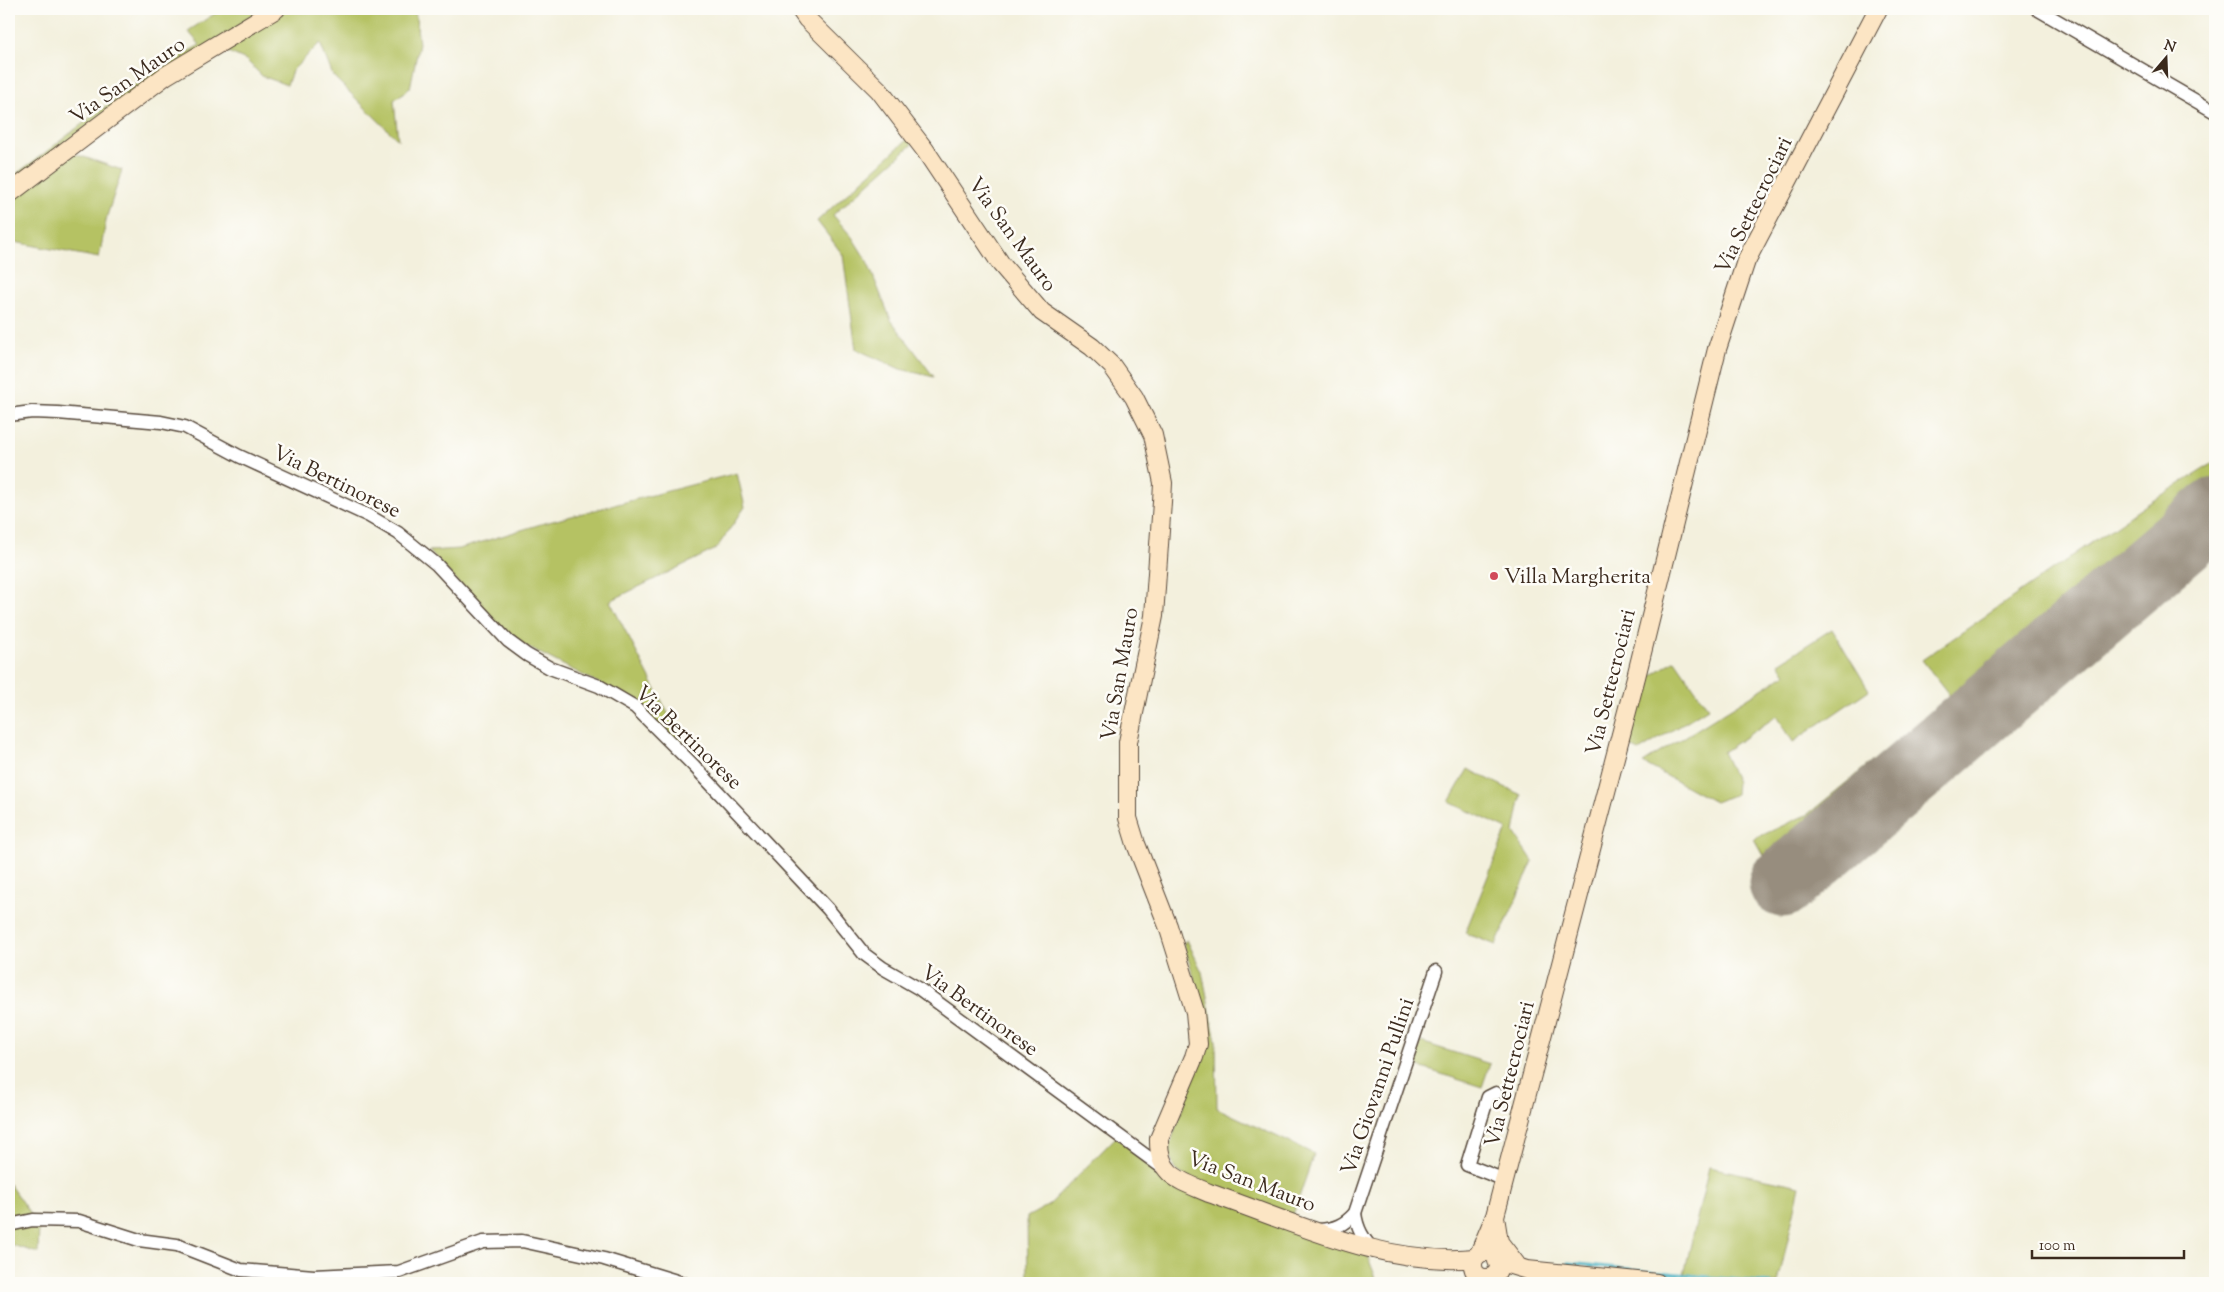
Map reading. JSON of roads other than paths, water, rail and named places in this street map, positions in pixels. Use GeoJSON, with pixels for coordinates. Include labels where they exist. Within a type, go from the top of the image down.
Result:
{"type":"FeatureCollection","features":[{"type":"Feature","properties":{"kind":"main road","name":"Via San Mauro"},"geometry":{"type":"LineString","coordinates":[[9,194],[165,76],[276,9]]}},
{"type":"Feature","properties":{"kind":"main road","name":"Via San Mauro"},"geometry":{"type":"LineString","coordinates":[[800,9],[807,19],[879,90],[926,150],[1001,264],[1042,312],[1092,347],[1112,366],[1134,397],[1153,435],[1163,483],[1162,502],[1154,616],[1128,742],[1128,818],[1136,844],[1168,926],[1195,1012],[1198,1031],[1198,1044],[1194,1057],[1159,1139],[1158,1153],[1161,1163],[1169,1172],[1187,1183],[1373,1250],[1438,1259],[1484,1269],[1522,1269],[1657,1283]]}},
{"type":"Feature","properties":{"kind":"main road","name":"Via Settecrociari"},"geometry":{"type":"LineString","coordinates":[[1484,1269],[1495,1216],[1636,677],[1717,349],[1746,261],[1878,9]]}},
{"type":"Feature","properties":{"kind":"main road"},"geometry":{"type":"LineString","coordinates":[[1495,1216],[1499,1242],[1522,1269]]}},
{"type":"Feature","properties":{"kind":"street"},"geometry":{"type":"LineString","coordinates":[[2036,9],[2215,112]]}},
{"type":"Feature","properties":{"kind":"street","name":"Via Bertinorese"},"geometry":{"type":"LineString","coordinates":[[9,415],[32,412],[58,413],[161,422],[185,428],[247,460],[361,513],[398,533],[436,564],[508,641],[550,668],[599,686],[635,707],[694,766],[822,902],[864,954],[882,968],[918,988],[1169,1172]]}},
{"type":"Feature","properties":{"kind":"street","name":"Via Giovanni Pullini"},"geometry":{"type":"LineString","coordinates":[[1346,1240],[1436,971]]}},
{"type":"Feature","properties":{"kind":"street"},"geometry":{"type":"LineString","coordinates":[[1496,1093],[1488,1097],[1467,1165],[1505,1180]]}},
{"type":"Feature","properties":{"kind":"street"},"geometry":{"type":"LineString","coordinates":[[9,1225],[33,1220],[80,1221],[139,1240],[177,1245],[241,1270],[314,1276],[399,1272],[483,1242],[522,1241],[604,1259],[683,1283]]}},
{"type":"Feature","properties":{"kind":"street"},"geometry":{"type":"LineString","coordinates":[[1316,1230],[1335,1229],[1353,1220],[1362,1237],[1373,1250]]}},
{"type":"Feature","properties":{"kind":"waterway"},"geometry":{"type":"LineString","coordinates":[[1568,1263],[1770,1283]]}},
{"type":"Feature","properties":{"kind":"place","name":"Villa Margherita"},"geometry":{"type":"Point","coordinates":[1494,576]}}]}
